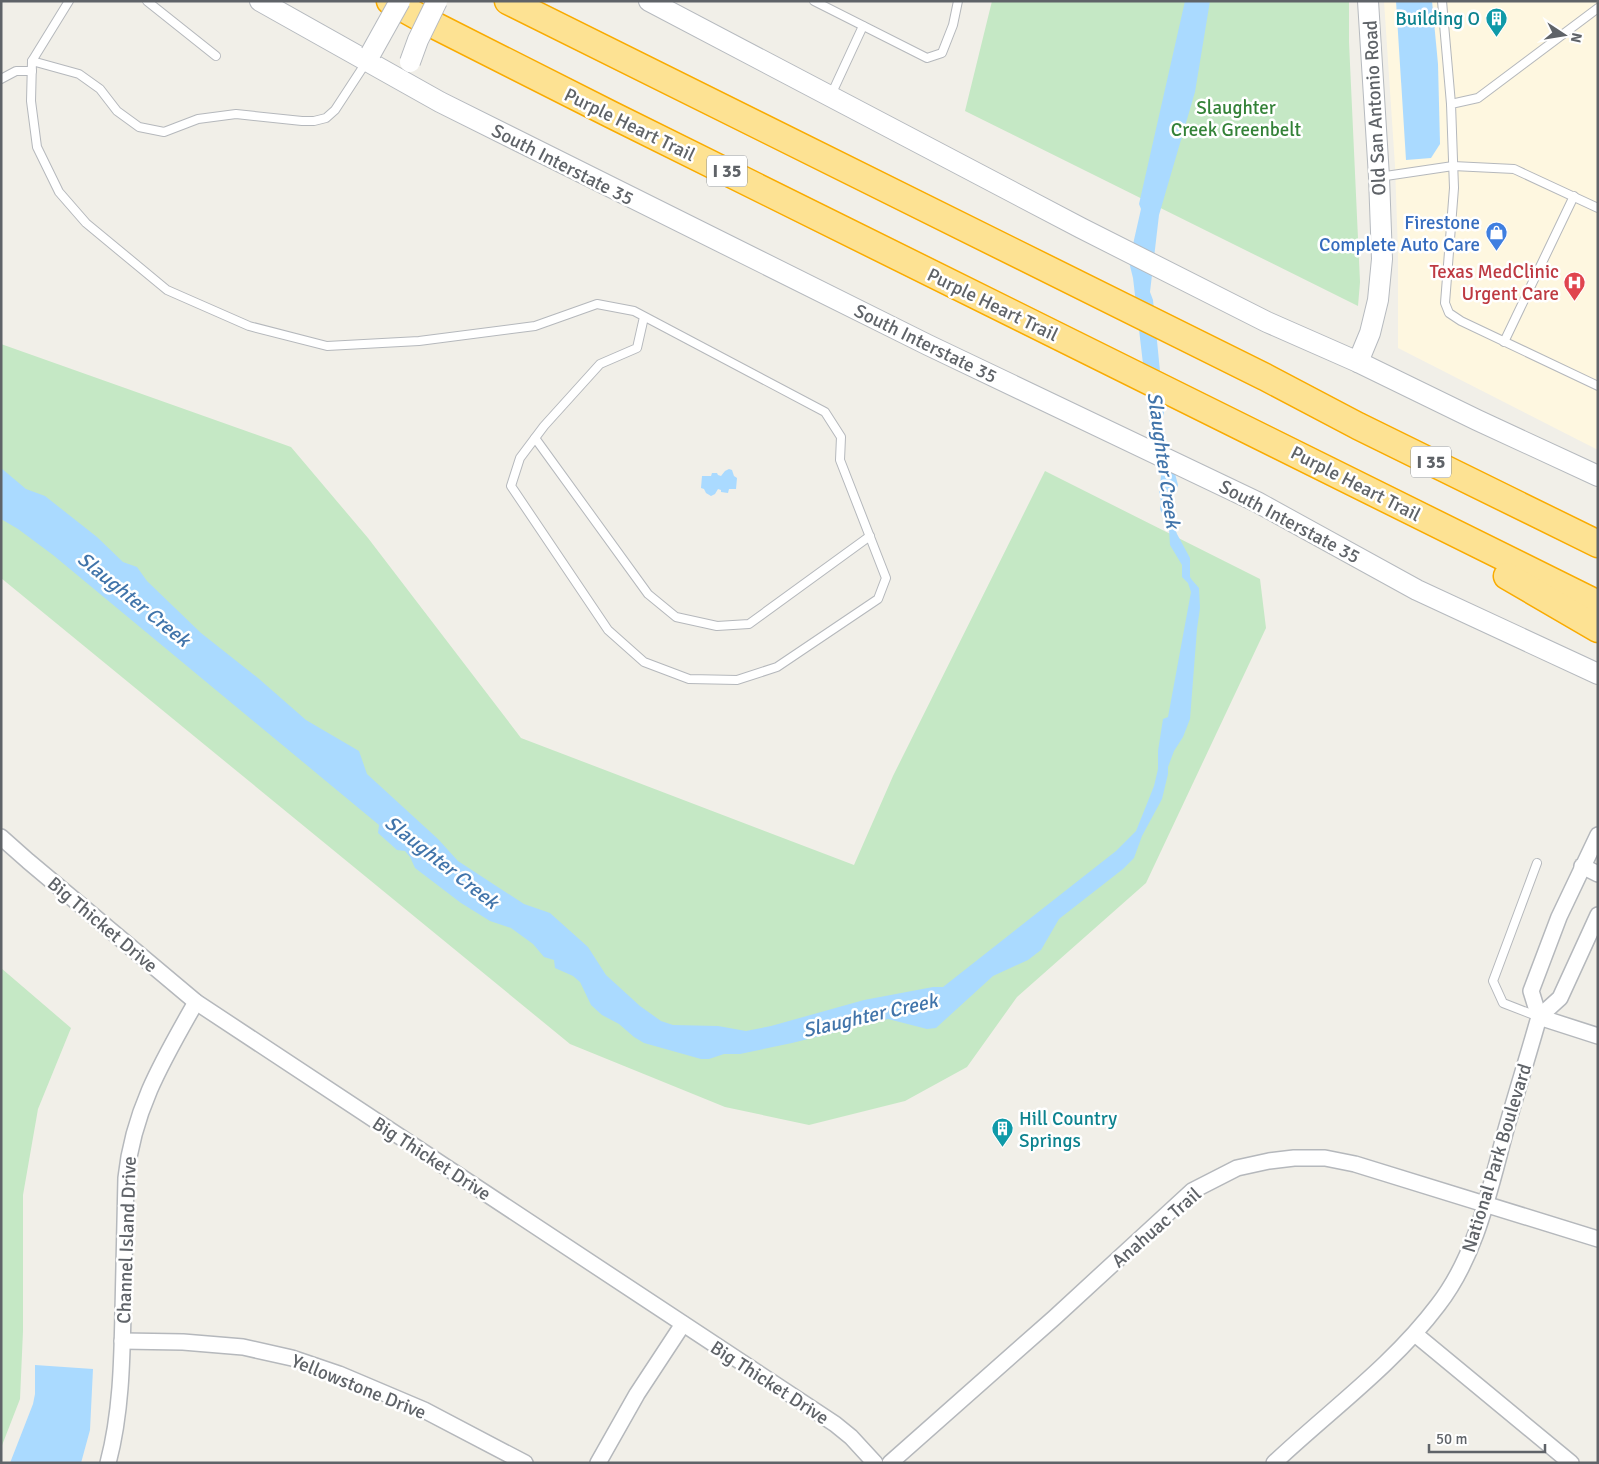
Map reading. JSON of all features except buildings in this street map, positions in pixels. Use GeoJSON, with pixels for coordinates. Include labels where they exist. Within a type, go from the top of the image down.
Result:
{"type":"FeatureCollection","features":[{"type":"Feature","properties":{"kind":"highway","name":"Purple Heart Trail"},"geometry":{"type":"LineString","coordinates":[[390,1],[594,106],[1598,604]]}},
{"type":"Feature","properties":{"kind":"highway","name":"I 35"},"geometry":{"type":"LineString","coordinates":[[508,1],[1598,544]]}},
{"type":"Feature","properties":{"kind":"highway"},"geometry":{"type":"LineString","coordinates":[[1377,494],[1516,582],[1598,629]]}},
{"type":"Feature","properties":{"kind":"main road","name":"South Interstate 35"},"geometry":{"type":"LineString","coordinates":[[260,1],[369,57],[440,102],[901,332],[1257,502],[1418,590],[1598,674]]}},
{"type":"Feature","properties":{"kind":"main road"},"geometry":{"type":"LineString","coordinates":[[369,57],[400,1]]}},
{"type":"Feature","properties":{"kind":"main road"},"geometry":{"type":"LineString","coordinates":[[437,1],[418,40],[410,62],[410,72],[421,90],[440,102]]}},
{"type":"Feature","properties":{"kind":"main road"},"geometry":{"type":"LineString","coordinates":[[648,1],[1081,228],[1267,322],[1358,362],[1598,476]]}},
{"type":"Feature","properties":{"kind":"main road","name":"Old San Antonio Road"},"geometry":{"type":"LineString","coordinates":[[1358,362],[1370,333],[1378,300],[1382,259],[1368,1]]}},
{"type":"Feature","properties":{"kind":"street"},"geometry":{"type":"LineString","coordinates":[[1539,1017],[1531,991],[1559,916],[1598,835]]}},
{"type":"Feature","properties":{"kind":"street","name":"Big Thicket Drive"},"geometry":{"type":"LineString","coordinates":[[1,837],[35,868],[196,1002],[834,1424],[851,1437],[876,1463]]}},
{"type":"Feature","properties":{"kind":"street"},"geometry":{"type":"LineString","coordinates":[[1582,866],[1598,874]]}},
{"type":"Feature","properties":{"kind":"street"},"geometry":{"type":"LineString","coordinates":[[1539,1017],[1560,998],[1598,915]]}},
{"type":"Feature","properties":{"kind":"street","name":"Channel Island Drive"},"geometry":{"type":"LineString","coordinates":[[108,1463],[117,1415],[122,1341],[128,1155],[139,1115],[157,1071],[196,1002]]}},
{"type":"Feature","properties":{"kind":"street"},"geometry":{"type":"LineString","coordinates":[[1539,1017],[1598,1036]]}},
{"type":"Feature","properties":{"kind":"street","name":"National Park Boulevard"},"geometry":{"type":"LineString","coordinates":[[1279,1461],[1416,1334],[1439,1304],[1459,1272],[1486,1205],[1539,1017]]}},
{"type":"Feature","properties":{"kind":"street","name":"Anahuac Trail"},"geometry":{"type":"LineString","coordinates":[[890,1463],[1054,1318],[1192,1192],[1237,1168],[1268,1161],[1294,1158],[1325,1158],[1355,1164],[1598,1239]]}},
{"type":"Feature","properties":{"kind":"street"},"geometry":{"type":"LineString","coordinates":[[598,1463],[636,1394],[683,1324]]}},
{"type":"Feature","properties":{"kind":"street"},"geometry":{"type":"LineString","coordinates":[[1416,1334],[1571,1463]]}},
{"type":"Feature","properties":{"kind":"street","name":"Yellowstone Drive"},"geometry":{"type":"LineString","coordinates":[[122,1341],[183,1342],[235,1346],[292,1358],[339,1374],[424,1410],[526,1463]]}},
{"type":"Feature","properties":{"kind":"lane"},"geometry":{"type":"LineString","coordinates":[[69,1],[32,61],[31,101],[36,147],[59,192],[86,223],[167,290],[249,326],[326,346],[419,341],[535,326],[597,304],[634,311],[644,316],[825,412],[841,437],[840,460],[886,578],[878,598],[777,667],[737,680],[689,679],[644,662],[608,630],[511,486],[520,458],[544,426],[600,364],[637,348],[644,316]]}},
{"type":"Feature","properties":{"kind":"lane"},"geometry":{"type":"LineString","coordinates":[[147,1],[216,56]]}},
{"type":"Feature","properties":{"kind":"lane"},"geometry":{"type":"LineString","coordinates":[[814,1],[927,58],[942,54],[953,24],[958,1]]}},
{"type":"Feature","properties":{"kind":"lane"},"geometry":{"type":"LineString","coordinates":[[1442,1],[1451,104],[1454,188],[1445,303],[1449,313],[1461,321],[1598,386]]}},
{"type":"Feature","properties":{"kind":"lane"},"geometry":{"type":"LineString","coordinates":[[1451,104],[1478,98],[1598,8]]}},
{"type":"Feature","properties":{"kind":"lane"},"geometry":{"type":"LineString","coordinates":[[830,97],[863,26]]}},
{"type":"Feature","properties":{"kind":"lane"},"geometry":{"type":"LineString","coordinates":[[32,61],[78,74],[100,89],[117,110],[139,127],[164,132],[198,119],[236,114],[302,121],[326,118],[335,110],[369,57]]}},
{"type":"Feature","properties":{"kind":"lane"},"geometry":{"type":"LineString","coordinates":[[1,79],[16,71],[32,71]]}},
{"type":"Feature","properties":{"kind":"lane"},"geometry":{"type":"LineString","coordinates":[[1379,177],[1453,166],[1514,168],[1598,208]]}},
{"type":"Feature","properties":{"kind":"lane"},"geometry":{"type":"LineString","coordinates":[[1504,342],[1574,196]]}},
{"type":"Feature","properties":{"kind":"lane"},"geometry":{"type":"LineString","coordinates":[[535,438],[648,594],[676,617],[717,626],[749,624],[870,536]]}},
{"type":"Feature","properties":{"kind":"lane"},"geometry":{"type":"LineString","coordinates":[[1537,862],[1493,981],[1503,1003],[1539,1017]]}},
{"type":"Feature","properties":{"kind":"shaded area"},"geometry":{"type":"Polygon","coordinates":[[[1384,1],[1598,1],[1598,450],[1398,348],[1398,251],[1395,166],[1384,1]]]}},
{"type":"Feature","properties":{"kind":"green space","name":"Slaughter Creek Greenbelt"},"geometry":{"type":"Polygon","coordinates":[[[992,1],[1349,1],[1349,42],[1360,282],[1358,306],[965,111],[992,1]]]}},
{"type":"Feature","properties":{"kind":"green space"},"geometry":{"type":"Polygon","coordinates":[[[1,344],[291,447],[368,538],[521,738],[854,865],[893,776],[1045,471],[1260,579],[1266,628],[1146,883],[1017,997],[967,1067],[905,1101],[809,1125],[725,1107],[570,1044],[1,578],[1,344]]]}},
{"type":"Feature","properties":{"kind":"green space"},"geometry":{"type":"Polygon","coordinates":[[[1,968],[71,1028],[38,1109],[23,1195],[23,1331],[20,1399],[1,1448],[1,968]]]}},
{"type":"Feature","properties":{"kind":"water","name":"Slaughter Creek"},"geometry":{"type":"Polygon","coordinates":[[[1185,1],[1210,1],[1195,92],[1159,215],[1150,292],[1153,300],[1164,412],[1162,424],[1178,485],[1171,504],[1171,516],[1177,534],[1190,558],[1190,577],[1199,588],[1200,608],[1190,719],[1168,767],[1162,799],[1142,836],[1134,858],[1123,869],[1059,919],[1041,950],[1028,960],[993,976],[936,1028],[927,1029],[888,1019],[792,1043],[740,1054],[724,1054],[709,1059],[701,1059],[644,1043],[619,1024],[602,1015],[591,1005],[580,982],[573,976],[555,968],[554,960],[544,957],[533,944],[511,928],[490,921],[461,903],[415,868],[405,851],[397,850],[378,833],[379,825],[53,555],[1,519],[1,468],[26,489],[45,496],[97,537],[123,562],[137,567],[147,581],[201,633],[258,678],[306,720],[359,751],[367,774],[438,839],[458,861],[524,904],[550,913],[588,947],[606,975],[640,1006],[661,1021],[673,1025],[718,1026],[746,1031],[771,1026],[864,1000],[933,987],[943,987],[1116,851],[1136,831],[1154,786],[1158,769],[1158,751],[1163,719],[1168,717],[1191,592],[1188,583],[1182,577],[1182,565],[1170,545],[1169,529],[1160,509],[1161,476],[1157,436],[1150,424],[1133,278],[1129,262],[1141,209],[1139,204],[1185,1]]]}},
{"type":"Feature","properties":{"kind":"water"},"geometry":{"type":"Polygon","coordinates":[[[1396,1],[1432,1],[1438,64],[1440,144],[1431,158],[1406,160],[1396,1]]]}},
{"type":"Feature","properties":{"kind":"water"},"geometry":{"type":"Polygon","coordinates":[[[729,469],[732,470],[737,478],[736,489],[729,489],[728,493],[721,492],[718,489],[711,496],[701,488],[702,476],[711,476],[712,473],[717,473],[721,476],[729,469]]]}},
{"type":"Feature","properties":{"kind":"water"},"geometry":{"type":"Polygon","coordinates":[[[35,1365],[93,1369],[90,1430],[81,1463],[10,1463],[33,1404],[35,1365]]]}},
{"type":"Feature","properties":{"kind":"place","name":"Building O"},"geometry":{"type":"Point","coordinates":[1496,37]}},
{"type":"Feature","properties":{"kind":"place","name":"Firestone Complete Auto Care"},"geometry":{"type":"Point","coordinates":[1496,252]}},
{"type":"Feature","properties":{"kind":"place","name":"Texas MedClinic Urgent Care"},"geometry":{"type":"Point","coordinates":[1575,301]}},
{"type":"Feature","properties":{"kind":"place","name":"Hill Country Springs"},"geometry":{"type":"Point","coordinates":[1003,1148]}}]}
